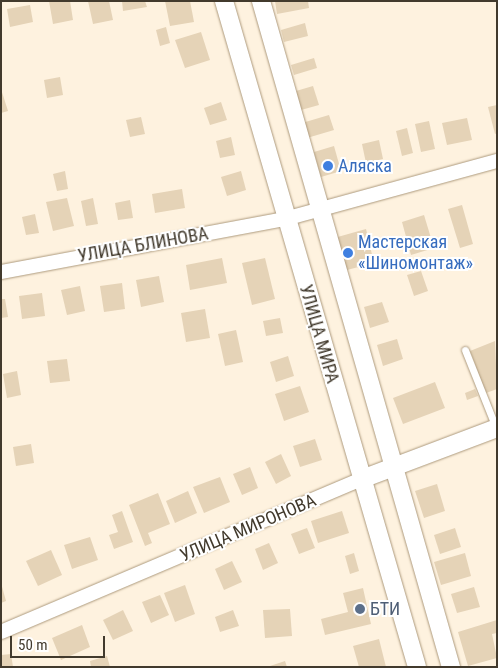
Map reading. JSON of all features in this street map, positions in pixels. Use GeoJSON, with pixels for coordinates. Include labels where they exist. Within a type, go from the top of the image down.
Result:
{"type":"FeatureCollection","features":[{"type":"Feature","properties":{"kind":"street","name":"УЛИЦА МИРА"},"geometry":{"type":"LineString","coordinates":[[224,1],[285,219],[417,667]]}},
{"type":"Feature","properties":{"kind":"street","name":"УЛИЦА МИРА"},"geometry":{"type":"LineString","coordinates":[[261,1],[319,209],[452,667]]}},
{"type":"Feature","properties":{"kind":"street"},"geometry":{"type":"LineString","coordinates":[[319,209],[497,160]]}},
{"type":"Feature","properties":{"kind":"street","name":"УЛИЦА БЛИНОВА"},"geometry":{"type":"LineString","coordinates":[[1,272],[285,219],[319,209]]}},
{"type":"Feature","properties":{"kind":"street","name":"УЛИЦА МИРОНОВА"},"geometry":{"type":"LineString","coordinates":[[1,632],[362,479],[497,428]]}},
{"type":"Feature","properties":{"kind":"lane"},"geometry":{"type":"LineString","coordinates":[[465,350],[497,428]]}},
{"type":"Feature","properties":{"kind":"building"},"geometry":{"type":"Polygon","coordinates":[[[49,1],[70,1],[73,20],[53,24],[49,1]]]}},
{"type":"Feature","properties":{"kind":"building"},"geometry":{"type":"Polygon","coordinates":[[[88,1],[109,1],[113,20],[93,24],[88,1]]]}},
{"type":"Feature","properties":{"kind":"building"},"geometry":{"type":"Polygon","coordinates":[[[122,1],[145,1],[147,7],[123,11],[122,1]]]}},
{"type":"Feature","properties":{"kind":"building"},"geometry":{"type":"Polygon","coordinates":[[[165,1],[190,1],[194,22],[170,26],[165,1]]]}},
{"type":"Feature","properties":{"kind":"building"},"geometry":{"type":"Polygon","coordinates":[[[275,1],[308,1],[309,8],[277,14],[275,1]]]}},
{"type":"Feature","properties":{"kind":"building"},"geometry":{"type":"Polygon","coordinates":[[[30,5],[33,22],[10,27],[7,9],[30,5]]]}},
{"type":"Feature","properties":{"kind":"building"},"geometry":{"type":"Polygon","coordinates":[[[305,23],[308,36],[284,42],[281,30],[305,23]]]}},
{"type":"Feature","properties":{"kind":"building"},"geometry":{"type":"Polygon","coordinates":[[[166,27],[170,43],[160,46],[156,30],[166,27]]]}},
{"type":"Feature","properties":{"kind":"building"},"geometry":{"type":"Polygon","coordinates":[[[201,32],[210,60],[185,68],[175,40],[201,32]]]}},
{"type":"Feature","properties":{"kind":"building"},"geometry":{"type":"Polygon","coordinates":[[[314,58],[317,68],[294,75],[291,65],[314,58]]]}},
{"type":"Feature","properties":{"kind":"building"},"geometry":{"type":"Polygon","coordinates":[[[60,77],[63,95],[47,98],[44,80],[60,77]]]}},
{"type":"Feature","properties":{"kind":"building"},"geometry":{"type":"Polygon","coordinates":[[[313,86],[319,105],[301,110],[296,91],[313,86]]]}},
{"type":"Feature","properties":{"kind":"building"},"geometry":{"type":"Polygon","coordinates":[[[1,89],[8,111],[1,113],[1,89]]]}},
{"type":"Feature","properties":{"kind":"building"},"geometry":{"type":"Polygon","coordinates":[[[221,102],[227,120],[210,125],[204,108],[221,102]]]}},
{"type":"Feature","properties":{"kind":"building"},"geometry":{"type":"Polygon","coordinates":[[[497,105],[497,133],[495,134],[488,107],[497,105]]]}},
{"type":"Feature","properties":{"kind":"building"},"geometry":{"type":"Polygon","coordinates":[[[329,115],[334,130],[307,138],[302,123],[329,115]]]}},
{"type":"Feature","properties":{"kind":"building"},"geometry":{"type":"Polygon","coordinates":[[[141,117],[145,134],[130,137],[126,120],[141,117]]]}},
{"type":"Feature","properties":{"kind":"building"},"geometry":{"type":"Polygon","coordinates":[[[467,118],[472,140],[447,145],[442,123],[467,118]]]}},
{"type":"Feature","properties":{"kind":"building"},"geometry":{"type":"Polygon","coordinates":[[[429,121],[435,149],[421,152],[415,124],[429,121]]]}},
{"type":"Feature","properties":{"kind":"building"},"geometry":{"type":"Polygon","coordinates":[[[407,128],[413,153],[402,156],[396,131],[407,128]]]}},
{"type":"Feature","properties":{"kind":"building"},"geometry":{"type":"Polygon","coordinates":[[[231,137],[235,155],[220,158],[216,141],[231,137]]]}},
{"type":"Feature","properties":{"kind":"building"},"geometry":{"type":"Polygon","coordinates":[[[379,140],[383,159],[366,163],[362,144],[379,140]]]}},
{"type":"Feature","properties":{"kind":"building"},"geometry":{"type":"Polygon","coordinates":[[[334,146],[341,171],[321,177],[314,152],[334,146]]]}},
{"type":"Feature","properties":{"kind":"building"},"geometry":{"type":"Polygon","coordinates":[[[65,171],[68,189],[57,191],[53,174],[65,171]]]}},
{"type":"Feature","properties":{"kind":"building"},"geometry":{"type":"Polygon","coordinates":[[[241,171],[246,190],[227,196],[221,177],[241,171]]]}},
{"type":"Feature","properties":{"kind":"building"},"geometry":{"type":"Polygon","coordinates":[[[182,189],[185,208],[155,213],[152,194],[182,189]]]}},
{"type":"Feature","properties":{"kind":"building"},"geometry":{"type":"Polygon","coordinates":[[[67,198],[74,226],[53,231],[46,202],[67,198]]]}},
{"type":"Feature","properties":{"kind":"building"},"geometry":{"type":"Polygon","coordinates":[[[93,198],[98,224],[86,226],[81,201],[93,198]]]}},
{"type":"Feature","properties":{"kind":"building"},"geometry":{"type":"Polygon","coordinates":[[[130,200],[133,218],[118,220],[115,203],[130,200]]]}},
{"type":"Feature","properties":{"kind":"building"},"geometry":{"type":"Polygon","coordinates":[[[462,205],[473,244],[460,248],[448,209],[462,205]]]}},
{"type":"Feature","properties":{"kind":"building"},"geometry":{"type":"Polygon","coordinates":[[[35,214],[39,233],[26,235],[22,217],[35,214]]]}},
{"type":"Feature","properties":{"kind":"building"},"geometry":{"type":"Polygon","coordinates":[[[424,215],[434,248],[411,255],[402,222],[424,215]]]}},
{"type":"Feature","properties":{"kind":"building"},"geometry":{"type":"Polygon","coordinates":[[[366,229],[374,263],[343,271],[334,238],[366,229]]]}},
{"type":"Feature","properties":{"kind":"building"},"geometry":{"type":"Polygon","coordinates":[[[222,258],[227,283],[190,290],[186,265],[222,258]]]}},
{"type":"Feature","properties":{"kind":"building"},"geometry":{"type":"Polygon","coordinates":[[[265,258],[275,299],[252,305],[242,263],[265,258]]]}},
{"type":"Feature","properties":{"kind":"building"},"geometry":{"type":"Polygon","coordinates":[[[421,271],[428,291],[414,296],[407,275],[421,271]]]}},
{"type":"Feature","properties":{"kind":"building"},"geometry":{"type":"Polygon","coordinates":[[[159,276],[164,302],[141,307],[136,280],[159,276]]]}},
{"type":"Feature","properties":{"kind":"building"},"geometry":{"type":"Polygon","coordinates":[[[122,283],[125,309],[104,312],[100,286],[122,283]]]}},
{"type":"Feature","properties":{"kind":"building"},"geometry":{"type":"Polygon","coordinates":[[[80,286],[85,311],[67,315],[61,290],[80,286]]]}},
{"type":"Feature","properties":{"kind":"building"},"geometry":{"type":"Polygon","coordinates":[[[42,293],[45,316],[22,319],[19,296],[42,293]]]}},
{"type":"Feature","properties":{"kind":"building"},"geometry":{"type":"Polygon","coordinates":[[[1,299],[5,299],[8,317],[1,318],[1,299]]]}},
{"type":"Feature","properties":{"kind":"building"},"geometry":{"type":"Polygon","coordinates":[[[382,302],[389,322],[370,328],[364,307],[382,302]]]}},
{"type":"Feature","properties":{"kind":"building"},"geometry":{"type":"Polygon","coordinates":[[[205,309],[210,338],[186,342],[181,313],[205,309]]]}},
{"type":"Feature","properties":{"kind":"building"},"geometry":{"type":"Polygon","coordinates":[[[280,318],[283,333],[266,336],[263,321],[280,318]]]}},
{"type":"Feature","properties":{"kind":"building"},"geometry":{"type":"Polygon","coordinates":[[[236,330],[243,362],[225,366],[218,334],[236,330]]]}},
{"type":"Feature","properties":{"kind":"building"},"geometry":{"type":"Polygon","coordinates":[[[397,339],[403,359],[383,366],[377,345],[397,339]]]}},
{"type":"Feature","properties":{"kind":"building"},"geometry":{"type":"Polygon","coordinates":[[[495,341],[497,389],[486,393],[470,351],[495,341]]]}},
{"type":"Feature","properties":{"kind":"building"},"geometry":{"type":"Polygon","coordinates":[[[288,356],[294,376],[276,382],[270,362],[288,356]]]}},
{"type":"Feature","properties":{"kind":"building"},"geometry":{"type":"Polygon","coordinates":[[[67,359],[70,381],[50,383],[47,361],[67,359]]]}},
{"type":"Feature","properties":{"kind":"building"},"geometry":{"type":"Polygon","coordinates":[[[17,371],[21,395],[7,398],[3,374],[17,371]]]}},
{"type":"Feature","properties":{"kind":"building"},"geometry":{"type":"Polygon","coordinates":[[[435,382],[445,408],[403,424],[393,398],[435,382]]]}},
{"type":"Feature","properties":{"kind":"building"},"geometry":{"type":"Polygon","coordinates":[[[300,386],[309,412],[284,421],[275,394],[300,386]]]}},
{"type":"Feature","properties":{"kind":"building"},"geometry":{"type":"Polygon","coordinates":[[[475,389],[478,396],[467,400],[465,393],[475,389]]]}},
{"type":"Feature","properties":{"kind":"building"},"geometry":{"type":"Polygon","coordinates":[[[315,439],[322,460],[300,467],[293,446],[315,439]]]}},
{"type":"Feature","properties":{"kind":"building"},"geometry":{"type":"Polygon","coordinates":[[[31,444],[34,463],[16,466],[13,447],[31,444]]]}},
{"type":"Feature","properties":{"kind":"building"},"geometry":{"type":"Polygon","coordinates":[[[281,454],[291,476],[276,484],[265,462],[281,454]]]}},
{"type":"Feature","properties":{"kind":"building"},"geometry":{"type":"Polygon","coordinates":[[[250,467],[258,488],[242,495],[233,474],[250,467]]]}},
{"type":"Feature","properties":{"kind":"building"},"geometry":{"type":"Polygon","coordinates":[[[220,477],[230,502],[204,513],[193,487],[220,477]]]}},
{"type":"Feature","properties":{"kind":"building"},"geometry":{"type":"Polygon","coordinates":[[[437,484],[445,511],[424,518],[415,491],[437,484]]]}},
{"type":"Feature","properties":{"kind":"building"},"geometry":{"type":"Polygon","coordinates":[[[188,491],[197,513],[175,523],[166,501],[188,491]]]}},
{"type":"Feature","properties":{"kind":"building"},"geometry":{"type":"Polygon","coordinates":[[[158,493],[170,524],[148,533],[152,543],[145,546],[129,505],[158,493]]]}},
{"type":"Feature","properties":{"kind":"building"},"geometry":{"type":"Polygon","coordinates":[[[122,511],[133,542],[114,549],[109,535],[118,532],[112,515],[122,511]]]}},
{"type":"Feature","properties":{"kind":"building"},"geometry":{"type":"Polygon","coordinates":[[[342,511],[349,533],[318,543],[311,521],[342,511]]]}},
{"type":"Feature","properties":{"kind":"building"},"geometry":{"type":"Polygon","coordinates":[[[307,528],[315,548],[299,554],[291,534],[307,528]]]}},
{"type":"Feature","properties":{"kind":"building"},"geometry":{"type":"Polygon","coordinates":[[[455,528],[461,547],[440,554],[434,535],[455,528]]]}},
{"type":"Feature","properties":{"kind":"building"},"geometry":{"type":"Polygon","coordinates":[[[90,537],[98,560],[72,569],[64,545],[90,537]]]}},
{"type":"Feature","properties":{"kind":"building"},"geometry":{"type":"Polygon","coordinates":[[[269,543],[278,563],[263,570],[255,549],[269,543]]]}},
{"type":"Feature","properties":{"kind":"building"},"geometry":{"type":"Polygon","coordinates":[[[51,550],[62,575],[38,586],[26,561],[51,550]]]}},
{"type":"Feature","properties":{"kind":"building"},"geometry":{"type":"Polygon","coordinates":[[[354,553],[359,571],[350,574],[345,556],[354,553]]]}},
{"type":"Feature","properties":{"kind":"building"},"geometry":{"type":"Polygon","coordinates":[[[465,553],[471,576],[441,585],[434,562],[465,553]]]}},
{"type":"Feature","properties":{"kind":"building"},"geometry":{"type":"Polygon","coordinates":[[[232,561],[242,582],[224,590],[215,569],[232,561]]]}},
{"type":"Feature","properties":{"kind":"building"},"geometry":{"type":"Polygon","coordinates":[[[1,583],[6,601],[1,603],[1,583]]]}},
{"type":"Feature","properties":{"kind":"building"},"geometry":{"type":"Polygon","coordinates":[[[185,585],[195,614],[175,622],[164,593],[185,585]]]}},
{"type":"Feature","properties":{"kind":"building"},"geometry":{"type":"Polygon","coordinates":[[[474,587],[480,607],[457,613],[451,594],[474,587]]]}},
{"type":"Feature","properties":{"kind":"building"},"geometry":{"type":"Polygon","coordinates":[[[363,588],[371,624],[325,635],[321,619],[348,612],[343,593],[363,588]]]}},
{"type":"Feature","properties":{"kind":"building"},"geometry":{"type":"Polygon","coordinates":[[[160,595],[169,615],[151,623],[142,602],[160,595]]]}},
{"type":"Feature","properties":{"kind":"building"},"geometry":{"type":"Polygon","coordinates":[[[290,609],[292,636],[265,638],[263,610],[290,609]]]}},
{"type":"Feature","properties":{"kind":"building"},"geometry":{"type":"Polygon","coordinates":[[[123,610],[133,631],[113,640],[103,620],[123,610]]]}},
{"type":"Feature","properties":{"kind":"building"},"geometry":{"type":"Polygon","coordinates":[[[233,610],[239,626],[220,632],[215,617],[233,610]]]}},
{"type":"Feature","properties":{"kind":"building"},"geometry":{"type":"Polygon","coordinates":[[[497,620],[497,633],[492,634],[497,658],[468,666],[458,632],[497,620]]]}},
{"type":"Feature","properties":{"kind":"building"},"geometry":{"type":"Polygon","coordinates":[[[82,625],[90,647],[61,660],[52,638],[82,625]]]}},
{"type":"Feature","properties":{"kind":"building"},"geometry":{"type":"Polygon","coordinates":[[[379,639],[386,667],[359,667],[353,646],[379,639]]]}},
{"type":"Feature","properties":{"kind":"building"},"geometry":{"type":"Polygon","coordinates":[[[11,654],[13,667],[1,667],[1,655],[11,654]]]}},
{"type":"Feature","properties":{"kind":"building"},"geometry":{"type":"Polygon","coordinates":[[[107,656],[110,667],[91,667],[90,661],[107,656]]]}},
{"type":"Feature","properties":{"kind":"building"},"geometry":{"type":"Polygon","coordinates":[[[285,661],[287,667],[270,667],[270,666],[285,661]]]}},
{"type":"Feature","properties":{"kind":"place","name":"Аляска"},"geometry":{"type":"Point","coordinates":[328,166]}},
{"type":"Feature","properties":{"kind":"place","name":"Мастерская «Шиномонтаж»"},"geometry":{"type":"Point","coordinates":[348,253]}},
{"type":"Feature","properties":{"kind":"place","name":"БТИ"},"geometry":{"type":"Point","coordinates":[360,609]}}]}
